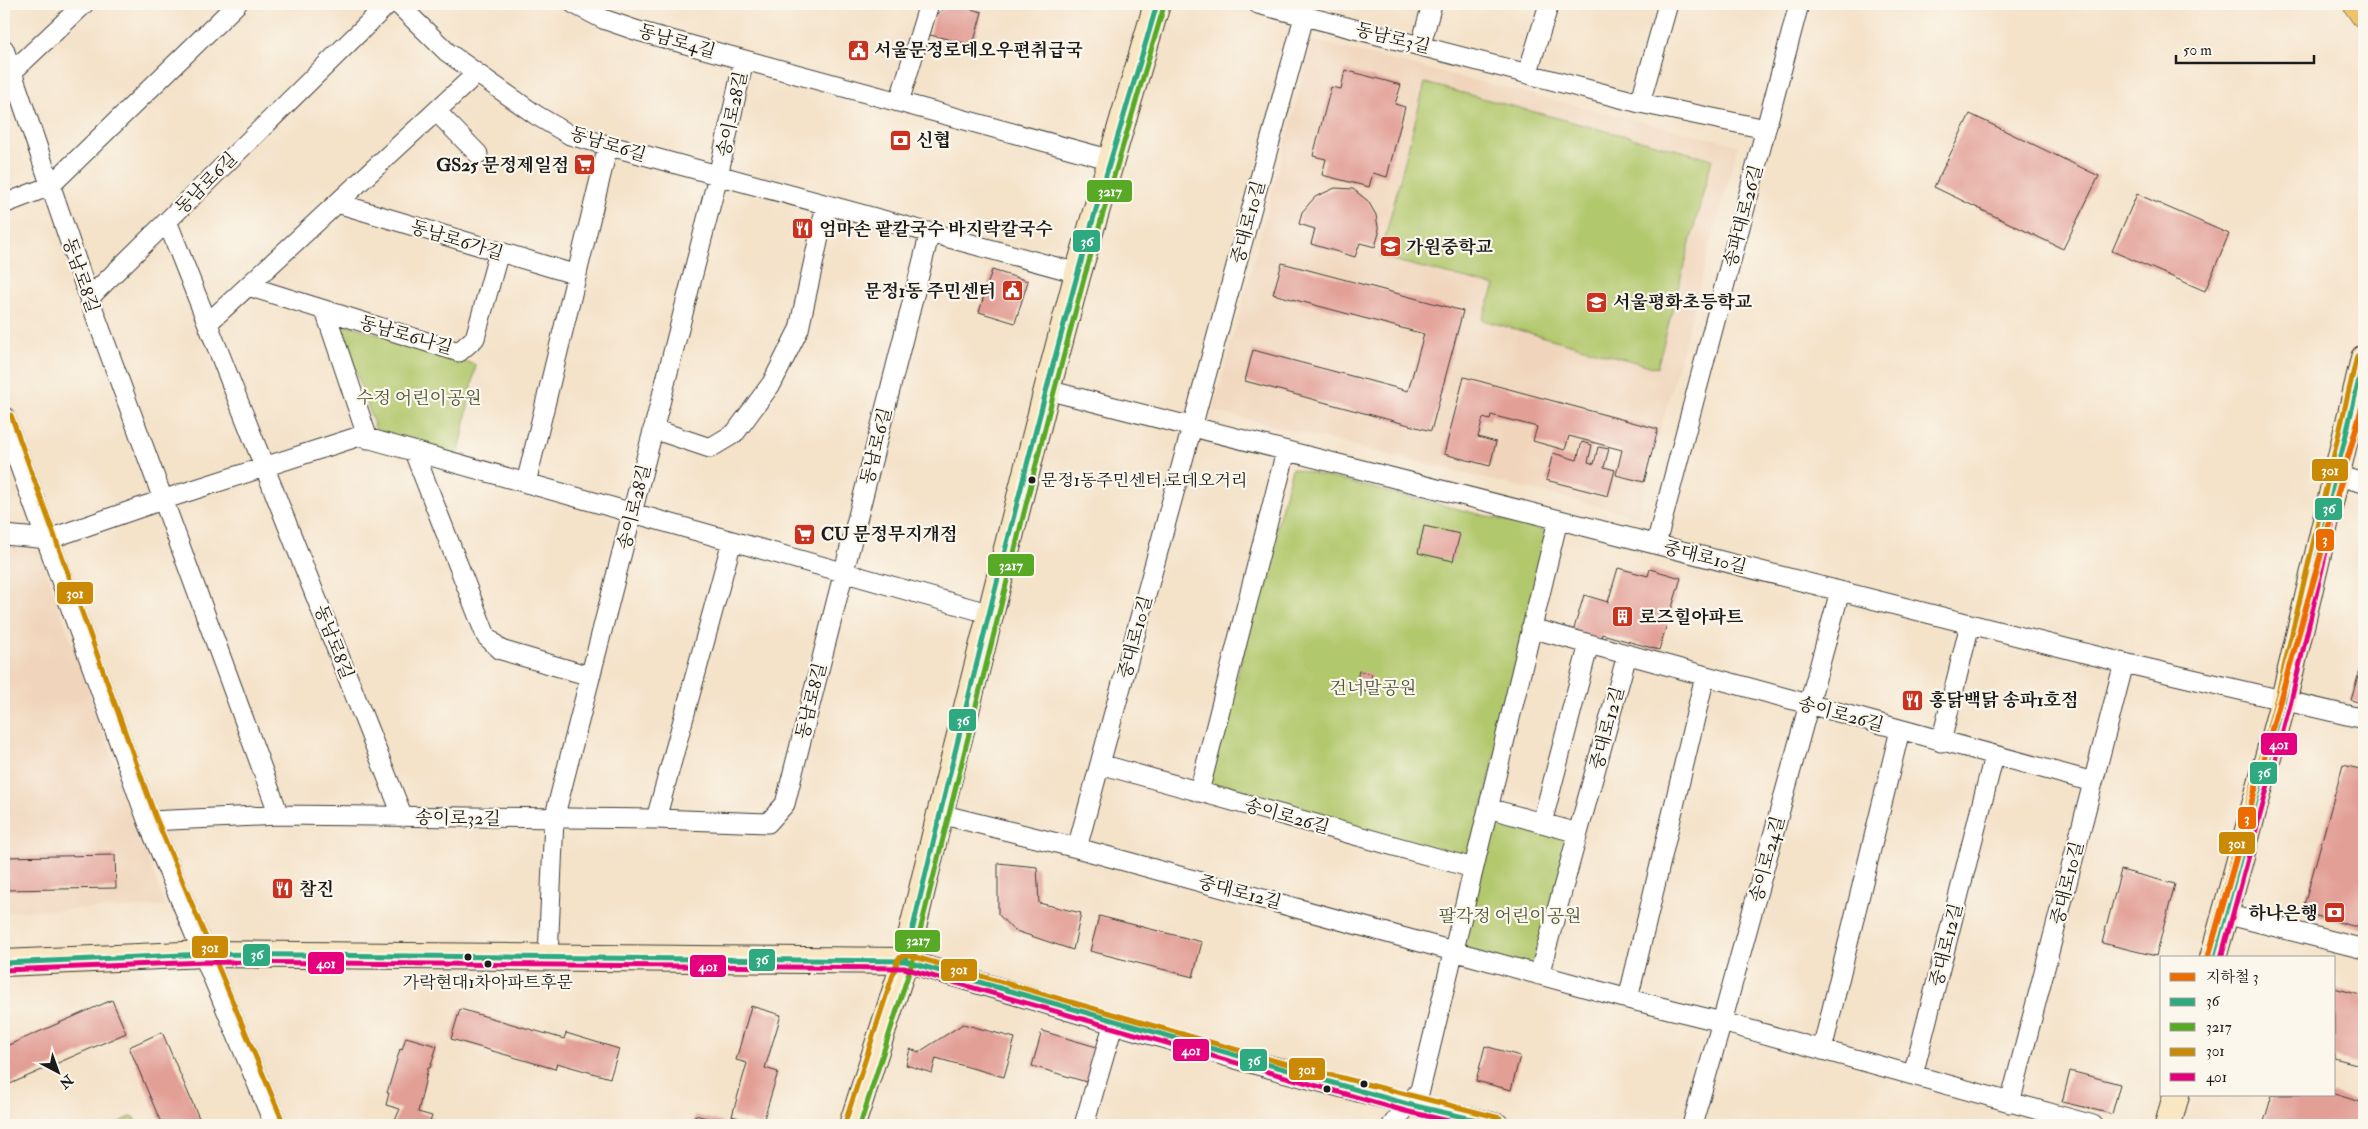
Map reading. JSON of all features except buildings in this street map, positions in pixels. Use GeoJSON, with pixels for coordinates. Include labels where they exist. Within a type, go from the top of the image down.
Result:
{"type":"FeatureCollection","features":[{"type":"Feature","properties":{"kind":"main road"},"geometry":{"type":"LineString","coordinates":[[852,1125],[906,961],[940,814],[1047,390],[1078,273],[1157,4]]}},
{"type":"Feature","properties":{"kind":"main road"},"geometry":{"type":"LineString","coordinates":[[2357,4],[2364,14]]}},
{"type":"Feature","properties":{"kind":"main road"},"geometry":{"type":"LineString","coordinates":[[2214,956],[2284,699],[2338,476],[2364,358]]}},
{"type":"Feature","properties":{"kind":"main road"},"geometry":{"type":"LineString","coordinates":[[4,963],[205,954],[906,961]]}},
{"type":"Feature","properties":{"kind":"main road"},"geometry":{"type":"LineString","coordinates":[[2168,1125],[2176,1096]]}},
{"type":"Feature","properties":{"kind":"street"},"geometry":{"type":"LineString","coordinates":[[11,74],[84,4]]}},
{"type":"Feature","properties":{"kind":"street"},"geometry":{"type":"LineString","coordinates":[[4,204],[50,186],[237,4]]}},
{"type":"Feature","properties":{"kind":"street","name":"동남로6길"},"geometry":{"type":"LineString","coordinates":[[89,298],[388,4]]}},
{"type":"Feature","properties":{"kind":"street","name":"동남로6길"},"geometry":{"type":"LineString","coordinates":[[398,4],[447,52],[536,115],[570,135],[1078,273]]}},
{"type":"Feature","properties":{"kind":"street","name":"동남로4길"},"geometry":{"type":"LineString","coordinates":[[574,4],[609,12],[638,31],[1112,160]]}},
{"type":"Feature","properties":{"kind":"street"},"geometry":{"type":"LineString","coordinates":[[899,102],[929,4]]}},
{"type":"Feature","properties":{"kind":"street","name":"동남로3길"},"geometry":{"type":"LineString","coordinates":[[1258,4],[1640,102],[1766,129]]}},
{"type":"Feature","properties":{"kind":"street"},"geometry":{"type":"LineString","coordinates":[[1420,45],[1432,4]]}},
{"type":"Feature","properties":{"kind":"street"},"geometry":{"type":"LineString","coordinates":[[1528,72],[1549,4]]}},
{"type":"Feature","properties":{"kind":"street"},"geometry":{"type":"LineString","coordinates":[[1640,102],[1668,4]]}},
{"type":"Feature","properties":{"kind":"street","name":"송파대로26길"},"geometry":{"type":"LineString","coordinates":[[1656,544],[1800,4]]}},
{"type":"Feature","properties":{"kind":"street","name":"중대로10길"},"geometry":{"type":"LineString","coordinates":[[1077,848],[1304,16]]}},
{"type":"Feature","properties":{"kind":"street","name":"동남로8길"},"geometry":{"type":"LineString","coordinates":[[4,50],[89,298],[279,815]]}},
{"type":"Feature","properties":{"kind":"street","name":"송이로28길"},"geometry":{"type":"LineString","coordinates":[[548,956],[554,819],[718,176],[744,60]]}},
{"type":"Feature","properties":{"kind":"street"},"geometry":{"type":"LineString","coordinates":[[208,323],[476,74]]}},
{"type":"Feature","properties":{"kind":"street"},"geometry":{"type":"LineString","coordinates":[[436,111],[478,154]]}},
{"type":"Feature","properties":{"kind":"street"},"geometry":{"type":"LineString","coordinates":[[526,483],[608,146]]}},
{"type":"Feature","properties":{"kind":"street","name":"동남로6가길"},"geometry":{"type":"LineString","coordinates":[[337,204],[577,275]]}},
{"type":"Feature","properties":{"kind":"street"},"geometry":{"type":"LineString","coordinates":[[654,430],[710,448],[735,433],[772,383],[799,329],[826,205]]}},
{"type":"Feature","properties":{"kind":"street","name":"동남로8길"},"geometry":{"type":"LineString","coordinates":[[168,221],[403,817]]}},
{"type":"Feature","properties":{"kind":"street","name":"동남로6길"},"geometry":{"type":"LineString","coordinates":[[844,573],[930,232]]}},
{"type":"Feature","properties":{"kind":"street","name":"동남로6나길"},"geometry":{"type":"LineString","coordinates":[[248,286],[459,352],[475,338],[499,252]]}},
{"type":"Feature","properties":{"kind":"street"},"geometry":{"type":"LineString","coordinates":[[325,311],[368,439]]}},
{"type":"Feature","properties":{"kind":"street","name":"중대로10길"},"geometry":{"type":"LineString","coordinates":[[1047,390],[2124,663],[2284,699],[2364,720]]}},
{"type":"Feature","properties":{"kind":"street"},"geometry":{"type":"LineString","coordinates":[[4,418],[149,821],[276,1125]]}},
{"type":"Feature","properties":{"kind":"street"},"geometry":{"type":"LineString","coordinates":[[4,535],[49,540],[162,500],[360,436],[991,614]]}},
{"type":"Feature","properties":{"kind":"street"},"geometry":{"type":"LineString","coordinates":[[1199,792],[1286,451]]}},
{"type":"Feature","properties":{"kind":"street"},"geometry":{"type":"LineString","coordinates":[[414,452],[486,636],[501,650],[590,676]]}},
{"type":"Feature","properties":{"kind":"street"},"geometry":{"type":"LineString","coordinates":[[2338,476],[2364,483]]}},
{"type":"Feature","properties":{"kind":"street"},"geometry":{"type":"LineString","coordinates":[[1392,1125],[1420,1090],[1558,520]]}},
{"type":"Feature","properties":{"kind":"street"},"geometry":{"type":"LineString","coordinates":[[656,819],[732,541]]}},
{"type":"Feature","properties":{"kind":"street","name":"동남로8길"},"geometry":{"type":"LineString","coordinates":[[768,823],[785,804],[844,573]]}},
{"type":"Feature","properties":{"kind":"street","name":"송이로24길"},"geometry":{"type":"LineString","coordinates":[[1692,1125],[1840,591]]}},
{"type":"Feature","properties":{"kind":"street"},"geometry":{"type":"LineString","coordinates":[[1941,742],[1970,624]]}},
{"type":"Feature","properties":{"kind":"street","name":"송이로26길"},"geometry":{"type":"LineString","coordinates":[[1532,628],[1941,742],[2093,782]]}},
{"type":"Feature","properties":{"kind":"street"},"geometry":{"type":"LineString","coordinates":[[1542,823],[1589,644]]}},
{"type":"Feature","properties":{"kind":"street","name":"중대로12길"},"geometry":{"type":"LineString","coordinates":[[1539,975],[1627,655]]}},
{"type":"Feature","properties":{"kind":"street","name":"중대로10길"},"geometry":{"type":"LineString","coordinates":[[2010,1103],[2124,663]]}},
{"type":"Feature","properties":{"kind":"street"},"geometry":{"type":"LineString","coordinates":[[1628,999],[1705,676]]}},
{"type":"Feature","properties":{"kind":"street"},"geometry":{"type":"LineString","coordinates":[[1822,1050],[1900,730]]}},
{"type":"Feature","properties":{"kind":"street","name":"중대로12길"},"geometry":{"type":"LineString","coordinates":[[1913,1075],[1994,756]]}},
{"type":"Feature","properties":{"kind":"street","name":"송이로26길"},"geometry":{"type":"LineString","coordinates":[[1100,764],[1473,868]]}},
{"type":"Feature","properties":{"kind":"street"},"geometry":{"type":"LineString","coordinates":[[1488,808],[1578,833]]}},
{"type":"Feature","properties":{"kind":"street","name":"중대로12길"},"geometry":{"type":"LineString","coordinates":[[940,814],[1077,848],[1539,975],[1722,1022],[2093,1125]]}},
{"type":"Feature","properties":{"kind":"street","name":"송이로32길"},"geometry":{"type":"LineString","coordinates":[[149,821],[279,815],[656,819],[768,823]]}},
{"type":"Feature","properties":{"kind":"street"},"geometry":{"type":"LineString","coordinates":[[2225,914],[2364,949]]}},
{"type":"Feature","properties":{"kind":"street"},"geometry":{"type":"LineString","coordinates":[[906,961],[1114,1022],[1407,1104],[1498,1125]]}},
{"type":"Feature","properties":{"kind":"street"},"geometry":{"type":"LineString","coordinates":[[1084,1125],[1114,1022]]}},
{"type":"Feature","properties":{"kind":"shaded area"},"geometry":{"type":"Polygon","coordinates":[[[1313,41],[1738,145],[1637,516],[1213,411],[1313,41]]]}},
{"type":"Feature","properties":{"kind":"shaded area"},"geometry":{"type":"Polygon","coordinates":[[[4,547],[39,550],[165,906],[4,912],[4,547]]]}},
{"type":"Feature","properties":{"kind":"green space"},"geometry":{"type":"Polygon","coordinates":[[[1425,83],[1712,159],[1657,368],[1482,320],[1495,286],[1380,257],[1425,83]]]}},
{"type":"Feature","properties":{"kind":"green space","name":"수정 어린이공원"},"geometry":{"type":"Polygon","coordinates":[[[339,322],[476,365],[458,459],[379,439],[339,322]]]}},
{"type":"Feature","properties":{"kind":"green space","name":"건너말공원"},"geometry":{"type":"Polygon","coordinates":[[[1292,468],[1547,531],[1470,862],[1208,786],[1292,468]]]}},
{"type":"Feature","properties":{"kind":"green space","name":"팔각정 어린이공원"},"geometry":{"type":"Polygon","coordinates":[[[1496,817],[1571,838],[1536,970],[1461,948],[1496,817]]]}},
{"type":"Feature","properties":{"kind":"green space"},"geometry":{"type":"Polygon","coordinates":[[[133,1116],[138,1125],[113,1125],[133,1116]]]}},
{"type":"Feature","properties":{"kind":"metro line","name":"3"},"geometry":{"type":"LineString","coordinates":[[2209,956],[2364,400]]}},
{"type":"Feature","properties":{"kind":"transit line","name":"36"},"geometry":{"type":"LineString","coordinates":[[905,961],[988,618],[1054,361],[1157,4]]}},
{"type":"Feature","properties":{"kind":"transit line","name":"3217"},"geometry":{"type":"LineString","coordinates":[[860,1125],[912,963],[1054,392],[1085,275],[1164,6]]}},
{"type":"Feature","properties":{"kind":"transit line","name":"301"},"geometry":{"type":"LineString","coordinates":[[2206,956],[2277,697],[2357,356]]}},
{"type":"Feature","properties":{"kind":"transit line","name":"36"},"geometry":{"type":"LineString","coordinates":[[2214,956],[2284,699],[2364,358]]}},
{"type":"Feature","properties":{"kind":"transit line","name":"401"},"geometry":{"type":"LineString","coordinates":[[2222,956],[2291,701],[2364,390]]}},
{"type":"Feature","properties":{"kind":"transit line","name":"301"},"geometry":{"type":"LineString","coordinates":[[11,415],[156,818],[283,1122]]}},
{"type":"Feature","properties":{"kind":"transit line","name":"36"},"geometry":{"type":"LineString","coordinates":[[4,963],[205,954],[905,961],[1407,1104],[1498,1125]]}},
{"type":"Feature","properties":{"kind":"transit line","name":"301"},"geometry":{"type":"LineString","coordinates":[[845,1123],[898,959],[905,954],[1276,1061],[1500,1118]]}},
{"type":"Feature","properties":{"kind":"transit line","name":"401"},"geometry":{"type":"LineString","coordinates":[[4,970],[205,962],[904,968],[1405,1111],[1466,1125]]}},
{"type":"Feature","properties":{"kind":"place","name":"서울문정로데오우편취급국"},"geometry":{"type":"Point","coordinates":[858,50]}},
{"type":"Feature","properties":{"kind":"place","name":"신협"},"geometry":{"type":"Point","coordinates":[900,140]}},
{"type":"Feature","properties":{"kind":"place","name":"GS25 문정제일점"},"geometry":{"type":"Point","coordinates":[585,165]}},
{"type":"Feature","properties":{"kind":"place","name":"엄마손 팥칼국수 바지락칼국수"},"geometry":{"type":"Point","coordinates":[803,229]}},
{"type":"Feature","properties":{"kind":"place","name":"가원중학교"},"geometry":{"type":"Point","coordinates":[1390,247]}},
{"type":"Feature","properties":{"kind":"place","name":"문정1동 주민센터"},"geometry":{"type":"Point","coordinates":[1012,291]}},
{"type":"Feature","properties":{"kind":"place","name":"서울평화초등학교"},"geometry":{"type":"Point","coordinates":[1597,302]}},
{"type":"Feature","properties":{"kind":"place","name":"문정1동주민센터.로데오거리"},"geometry":{"type":"Point","coordinates":[1032,480]}},
{"type":"Feature","properties":{"kind":"place","name":"CU 문정무지개점"},"geometry":{"type":"Point","coordinates":[805,534]}},
{"type":"Feature","properties":{"kind":"place","name":"로즈힐아파트"},"geometry":{"type":"Point","coordinates":[1623,617]}},
{"type":"Feature","properties":{"kind":"place","name":"홍닭백닭 송파1호점"},"geometry":{"type":"Point","coordinates":[1913,700]}},
{"type":"Feature","properties":{"kind":"place","name":"참진"},"geometry":{"type":"Point","coordinates":[283,889]}},
{"type":"Feature","properties":{"kind":"place","name":"하나은행"},"geometry":{"type":"Point","coordinates":[2334,913]}},
{"type":"Feature","properties":{"kind":"place","name":"가락현대1차아파트후문"},"geometry":{"type":"Point","coordinates":[488,964]}}]}
